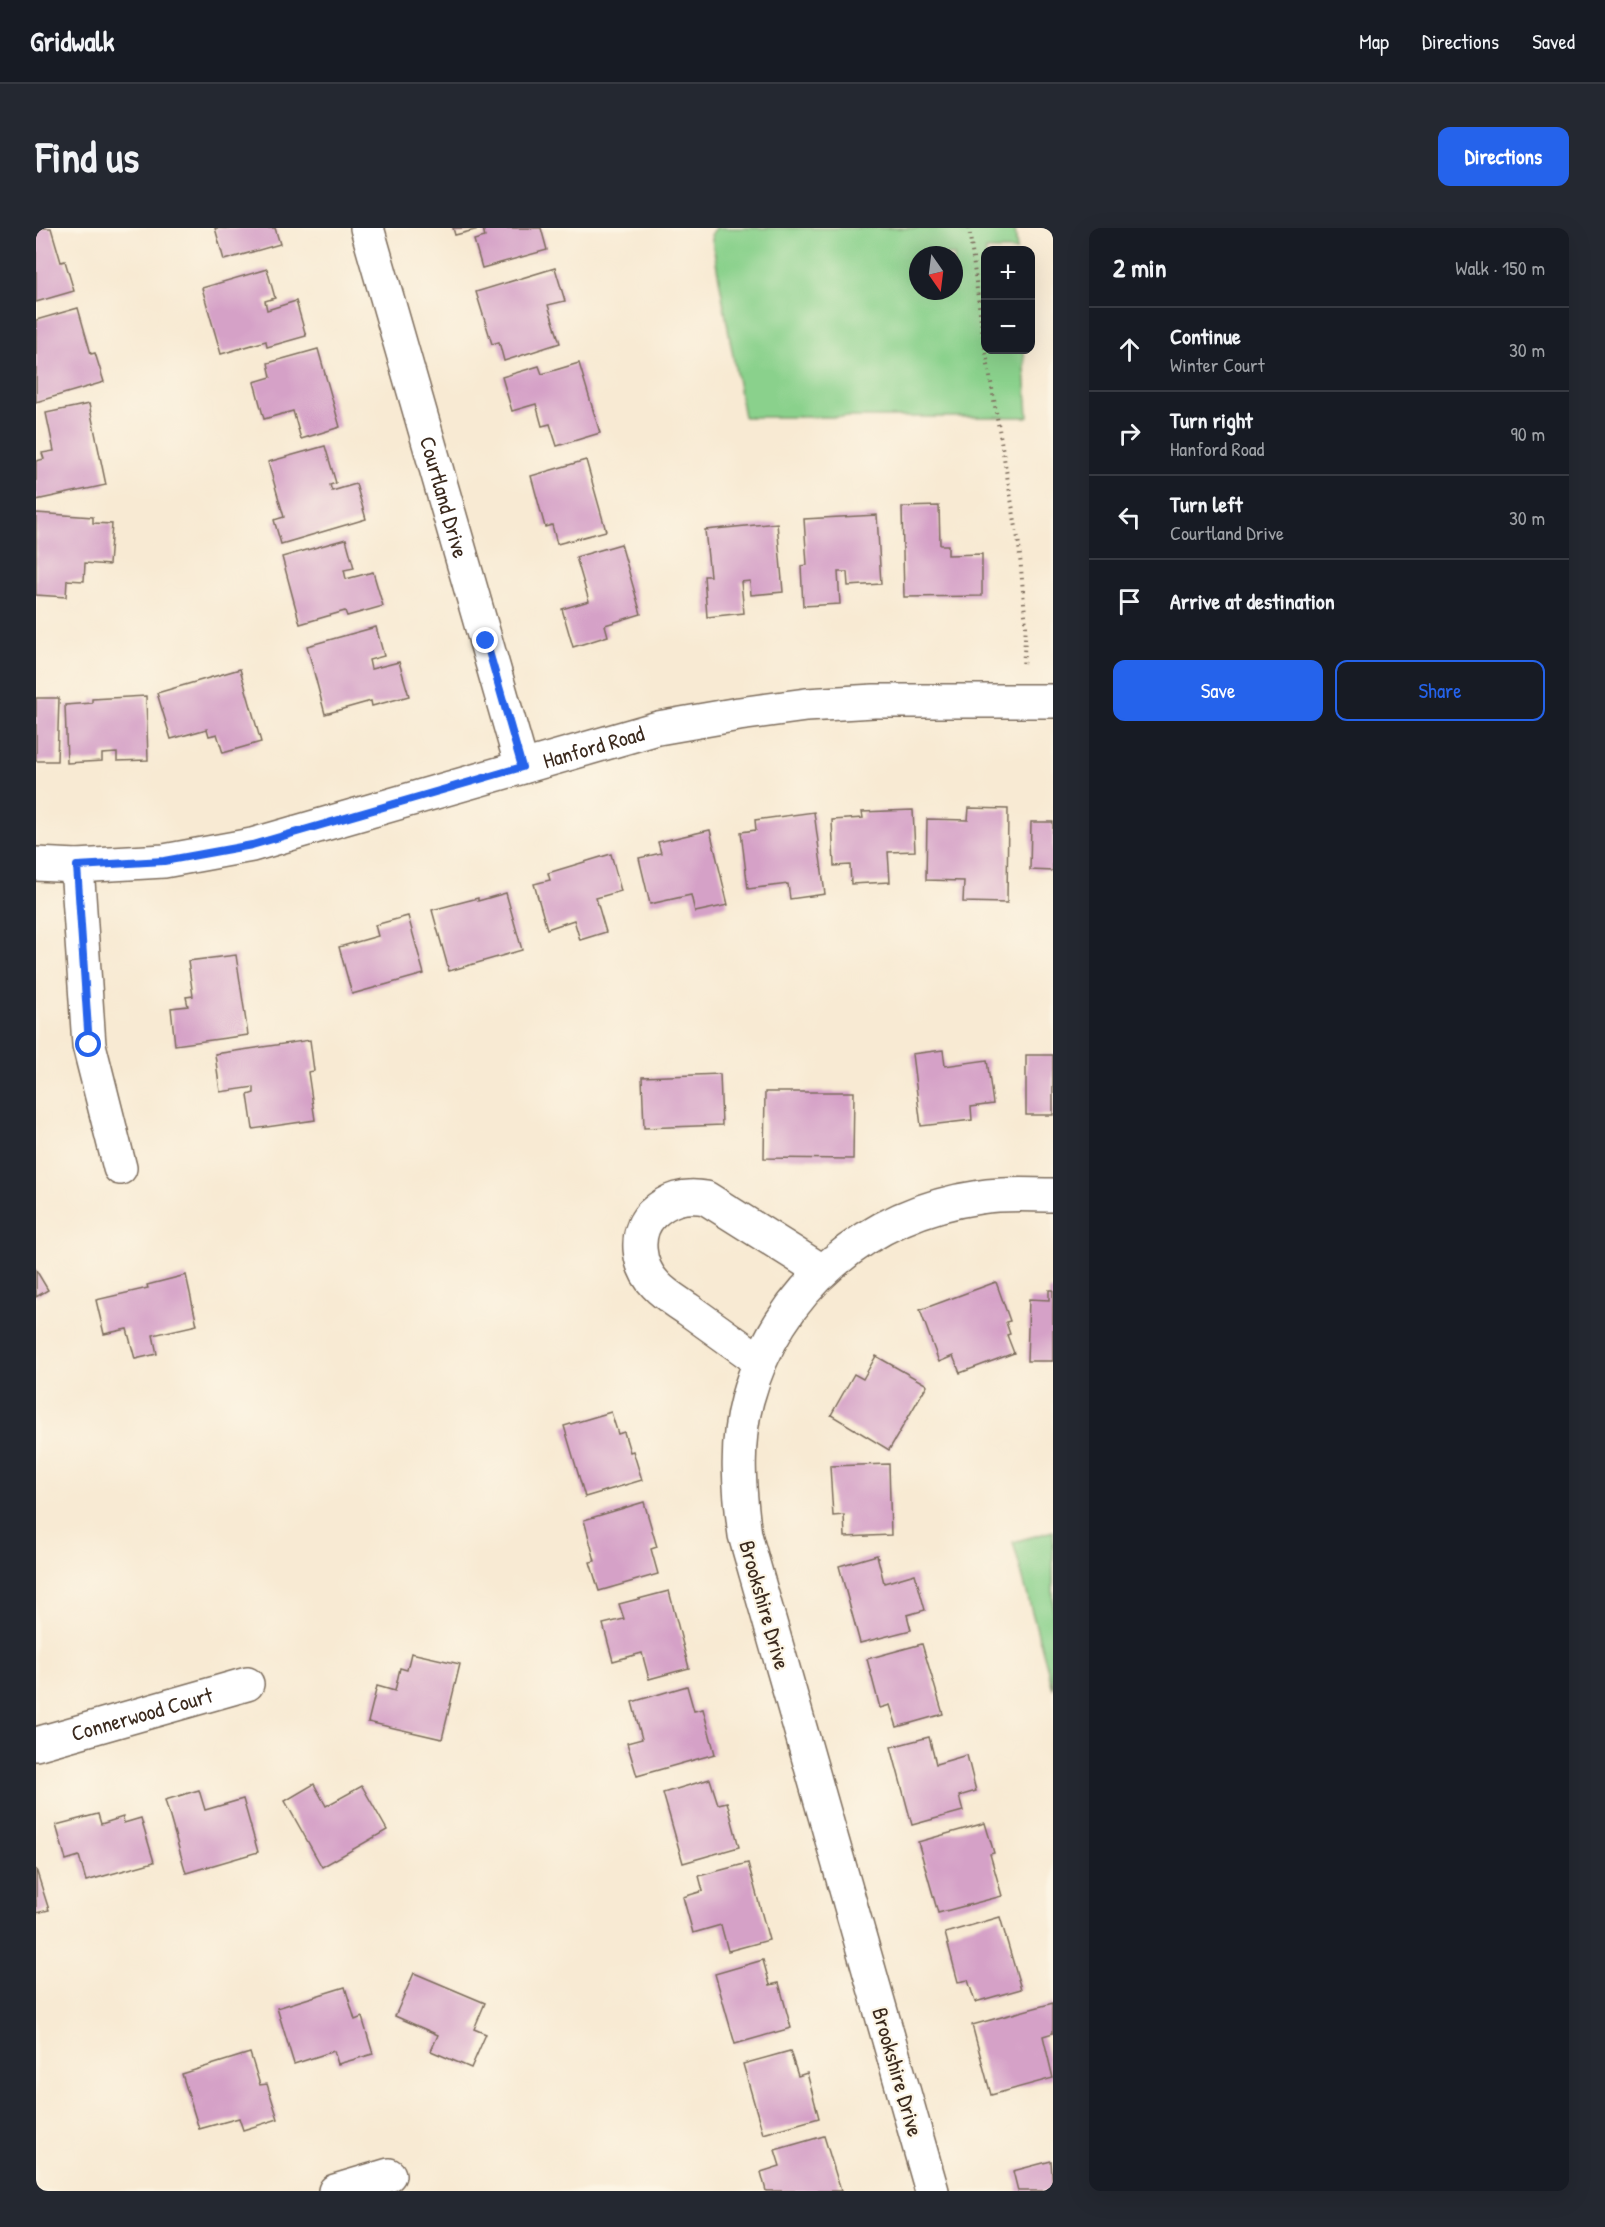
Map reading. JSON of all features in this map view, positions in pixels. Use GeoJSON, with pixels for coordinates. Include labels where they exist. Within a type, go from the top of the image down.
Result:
{"type":"FeatureCollection","features":[{"type":"Feature","properties":{"kind":"street","name":"Courtland Drive"},"geometry":{"type":"LineString","coordinates":[[367,228],[522,767]]}},
{"type":"Feature","properties":{"kind":"street","name":"Hanford Road"},"geometry":{"type":"LineString","coordinates":[[36,864],[77,866],[164,861],[252,845],[658,728],[739,714],[795,706],[874,701],[1053,701]]}},
{"type":"Feature","properties":{"kind":"street"},"geometry":{"type":"LineString","coordinates":[[77,866],[89,1045],[120,1168]]}},
{"type":"Feature","properties":{"kind":"street","name":"Brookshire Drive"},"geometry":{"type":"LineString","coordinates":[[933,2191],[745,1535],[739,1491],[740,1446],[747,1401],[760,1361],[785,1314],[822,1271],[851,1247],[890,1225],[933,1208],[997,1194],[1053,1195]]}},
{"type":"Feature","properties":{"kind":"street"},"geometry":{"type":"LineString","coordinates":[[760,1361],[655,1285],[643,1266],[639,1248],[641,1234],[649,1217],[662,1205],[675,1199],[693,1196],[706,1198],[822,1271]]}},
{"type":"Feature","properties":{"kind":"street","name":"Connerwood Court"},"geometry":{"type":"LineString","coordinates":[[36,1744],[247,1684]]}},
{"type":"Feature","properties":{"kind":"street"},"geometry":{"type":"LineString","coordinates":[[335,2191],[389,2175]]}},
{"type":"Feature","properties":{"kind":"path"},"geometry":{"type":"LineString","coordinates":[[969,228],[983,336],[1019,545],[1026,626],[1023,676]]}},
{"type":"Feature","properties":{"kind":"green space"},"geometry":{"type":"Polygon","coordinates":[[[716,228],[1015,228],[1017,246],[981,246],[981,354],[1024,354],[1028,417],[744,417],[711,234],[716,228]]]}},
{"type":"Feature","properties":{"kind":"green space"},"geometry":{"type":"Polygon","coordinates":[[[1053,1531],[1053,1689],[1013,1542],[1053,1531]]]}},
{"type":"Feature","properties":{"kind":"building"},"geometry":{"type":"Polygon","coordinates":[[[36,228],[51,228],[61,262],[65,261],[74,291],[36,302],[36,228]]]}},
{"type":"Feature","properties":{"kind":"building"},"geometry":{"type":"Polygon","coordinates":[[[215,228],[275,228],[280,244],[224,260],[215,228]]]}},
{"type":"Feature","properties":{"kind":"building"},"geometry":{"type":"Polygon","coordinates":[[[453,228],[479,228],[479,229],[455,235],[453,228]]]}},
{"type":"Feature","properties":{"kind":"building"},"geometry":{"type":"Polygon","coordinates":[[[483,228],[541,228],[547,250],[482,268],[474,240],[485,237],[483,228]]]}},
{"type":"Feature","properties":{"kind":"building"},"geometry":{"type":"Polygon","coordinates":[[[555,268],[565,301],[548,305],[560,343],[504,361],[499,342],[492,344],[476,292],[555,268]]]}},
{"type":"Feature","properties":{"kind":"building"},"geometry":{"type":"Polygon","coordinates":[[[267,269],[275,298],[265,301],[267,310],[296,301],[306,336],[267,347],[266,341],[221,354],[202,288],[267,269]]]}},
{"type":"Feature","properties":{"kind":"building"},"geometry":{"type":"Polygon","coordinates":[[[78,308],[91,354],[95,353],[104,382],[36,402],[36,320],[78,308]]]}},
{"type":"Feature","properties":{"kind":"building"},"geometry":{"type":"Polygon","coordinates":[[[318,349],[340,427],[301,439],[293,411],[264,419],[254,382],[271,377],[268,363],[318,349]]]}},
{"type":"Feature","properties":{"kind":"building"},"geometry":{"type":"Polygon","coordinates":[[[579,363],[600,433],[557,446],[550,424],[542,426],[536,404],[512,411],[502,377],[539,366],[542,374],[579,363]]]}},
{"type":"Feature","properties":{"kind":"building"},"geometry":{"type":"Polygon","coordinates":[[[89,404],[106,485],[36,500],[36,461],[44,459],[42,453],[54,451],[46,413],[89,404]]]}},
{"type":"Feature","properties":{"kind":"building"},"geometry":{"type":"Polygon","coordinates":[[[325,446],[336,483],[330,485],[332,491],[356,484],[366,519],[281,544],[274,520],[284,517],[268,462],[325,446]]]}},
{"type":"Feature","properties":{"kind":"building"},"geometry":{"type":"Polygon","coordinates":[[[586,460],[606,531],[557,544],[552,525],[545,527],[531,476],[586,460]]]}},
{"type":"Feature","properties":{"kind":"building"},"geometry":{"type":"Polygon","coordinates":[[[939,506],[940,545],[948,545],[948,555],[982,554],[982,596],[904,597],[902,507],[939,506]]]}},
{"type":"Feature","properties":{"kind":"building"},"geometry":{"type":"Polygon","coordinates":[[[36,513],[93,517],[93,523],[112,524],[109,565],[85,563],[84,581],[67,580],[66,597],[36,595],[36,513]]]}},
{"type":"Feature","properties":{"kind":"building"},"geometry":{"type":"Polygon","coordinates":[[[877,515],[881,584],[848,586],[847,572],[838,572],[840,604],[803,606],[801,566],[807,565],[804,519],[877,515]]]}},
{"type":"Feature","properties":{"kind":"building"},"geometry":{"type":"Polygon","coordinates":[[[777,523],[783,592],[751,595],[750,581],[741,582],[744,613],[707,617],[704,576],[710,576],[705,530],[777,523]]]}},
{"type":"Feature","properties":{"kind":"building"},"geometry":{"type":"Polygon","coordinates":[[[346,539],[354,568],[344,570],[346,579],[373,572],[383,606],[347,616],[345,611],[300,624],[282,557],[346,539]]]}},
{"type":"Feature","properties":{"kind":"building"},"geometry":{"type":"Polygon","coordinates":[[[621,544],[641,614],[605,625],[608,636],[573,647],[562,609],[589,601],[576,557],[621,544]]]}},
{"type":"Feature","properties":{"kind":"building"},"geometry":{"type":"Polygon","coordinates":[[[376,627],[384,656],[369,660],[371,669],[399,662],[409,696],[372,706],[371,701],[325,714],[307,646],[376,627]]]}},
{"type":"Feature","properties":{"kind":"building"},"geometry":{"type":"Polygon","coordinates":[[[240,669],[261,742],[223,753],[217,734],[209,736],[207,729],[171,739],[157,693],[240,669]]]}},
{"type":"Feature","properties":{"kind":"building"},"geometry":{"type":"Polygon","coordinates":[[[146,696],[148,760],[117,761],[117,753],[102,754],[102,761],[67,763],[65,705],[92,703],[92,699],[146,696]]]}},
{"type":"Feature","properties":{"kind":"building"},"geometry":{"type":"Polygon","coordinates":[[[36,698],[59,698],[57,761],[36,761],[36,698]]]}},
{"type":"Feature","properties":{"kind":"building"},"geometry":{"type":"Polygon","coordinates":[[[969,808],[1008,809],[1007,903],[963,902],[964,881],[926,880],[927,819],[968,820],[969,808]]]}},
{"type":"Feature","properties":{"kind":"building"},"geometry":{"type":"Polygon","coordinates":[[[913,810],[915,851],[888,852],[890,882],[851,884],[850,865],[834,866],[832,820],[863,818],[862,812],[913,810]]]}},
{"type":"Feature","properties":{"kind":"building"},"geometry":{"type":"Polygon","coordinates":[[[814,812],[825,894],[790,899],[788,884],[748,889],[741,832],[756,830],[755,820],[814,812]]]}},
{"type":"Feature","properties":{"kind":"building"},"geometry":{"type":"Polygon","coordinates":[[[1031,822],[1053,822],[1053,871],[1030,870],[1031,822]]]}},
{"type":"Feature","properties":{"kind":"building"},"geometry":{"type":"Polygon","coordinates":[[[710,830],[728,905],[695,912],[691,895],[650,904],[639,858],[661,853],[658,842],[710,830]]]}},
{"type":"Feature","properties":{"kind":"building"},"geometry":{"type":"Polygon","coordinates":[[[611,854],[621,891],[596,898],[606,932],[580,940],[574,920],[547,929],[534,884],[550,880],[548,873],[611,854]]]}},
{"type":"Feature","properties":{"kind":"building"},"geometry":{"type":"Polygon","coordinates":[[[506,893],[522,950],[449,971],[432,910],[506,893]]]}},
{"type":"Feature","properties":{"kind":"building"},"geometry":{"type":"Polygon","coordinates":[[[408,916],[424,974],[352,994],[339,947],[378,936],[375,925],[408,916]]]}},
{"type":"Feature","properties":{"kind":"building"},"geometry":{"type":"Polygon","coordinates":[[[236,955],[248,1035],[175,1045],[171,1008],[188,1006],[186,997],[193,996],[188,961],[236,955]]]}},
{"type":"Feature","properties":{"kind":"building"},"geometry":{"type":"Polygon","coordinates":[[[310,1040],[314,1071],[308,1072],[315,1120],[253,1129],[248,1095],[254,1093],[254,1087],[220,1092],[215,1054],[310,1040]]]}},
{"type":"Feature","properties":{"kind":"building"},"geometry":{"type":"Polygon","coordinates":[[[943,1050],[945,1066],[987,1060],[993,1104],[971,1107],[972,1120],[921,1126],[912,1054],[943,1050]]]}},
{"type":"Feature","properties":{"kind":"building"},"geometry":{"type":"Polygon","coordinates":[[[1026,1055],[1053,1055],[1053,1115],[1026,1115],[1026,1055]]]}},
{"type":"Feature","properties":{"kind":"building"},"geometry":{"type":"Polygon","coordinates":[[[720,1074],[722,1125],[644,1128],[642,1077],[720,1074]]]}},
{"type":"Feature","properties":{"kind":"building"},"geometry":{"type":"Polygon","coordinates":[[[765,1092],[854,1092],[853,1159],[764,1158],[765,1092]]]}},
{"type":"Feature","properties":{"kind":"building"},"geometry":{"type":"Polygon","coordinates":[[[36,1270],[48,1290],[36,1297],[36,1270]]]}},
{"type":"Feature","properties":{"kind":"building"},"geometry":{"type":"Polygon","coordinates":[[[186,1275],[197,1325],[153,1335],[157,1354],[135,1359],[127,1329],[104,1334],[96,1300],[148,1288],[147,1285],[186,1275]]]}},
{"type":"Feature","properties":{"kind":"building"},"geometry":{"type":"Polygon","coordinates":[[[996,1282],[1010,1321],[1006,1322],[1010,1334],[1007,1335],[1014,1353],[960,1373],[953,1356],[939,1362],[920,1310],[996,1282]]]}},
{"type":"Feature","properties":{"kind":"building"},"geometry":{"type":"Polygon","coordinates":[[[1049,1290],[1053,1290],[1053,1361],[1027,1361],[1029,1299],[1049,1300],[1049,1290]]]}},
{"type":"Feature","properties":{"kind":"building"},"geometry":{"type":"Polygon","coordinates":[[[876,1356],[927,1385],[889,1450],[831,1415],[854,1374],[863,1379],[876,1356]]]}},
{"type":"Feature","properties":{"kind":"building"},"geometry":{"type":"Polygon","coordinates":[[[611,1412],[618,1434],[624,1432],[630,1452],[633,1451],[642,1480],[585,1497],[564,1426],[611,1412]]]}},
{"type":"Feature","properties":{"kind":"building"},"geometry":{"type":"Polygon","coordinates":[[[889,1464],[891,1535],[845,1537],[844,1515],[833,1516],[830,1466],[889,1464]]]}},
{"type":"Feature","properties":{"kind":"building"},"geometry":{"type":"Polygon","coordinates":[[[644,1502],[657,1547],[651,1549],[658,1574],[599,1591],[590,1562],[595,1561],[584,1520],[644,1502]]]}},
{"type":"Feature","properties":{"kind":"building"},"geometry":{"type":"Polygon","coordinates":[[[877,1555],[884,1583],[915,1574],[925,1610],[907,1615],[911,1630],[860,1643],[839,1566],[877,1555]]]}},
{"type":"Feature","properties":{"kind":"building"},"geometry":{"type":"Polygon","coordinates":[[[669,1591],[689,1668],[649,1679],[642,1653],[613,1661],[603,1624],[624,1619],[619,1604],[669,1591]]]}},
{"type":"Feature","properties":{"kind":"building"},"geometry":{"type":"Polygon","coordinates":[[[922,1644],[943,1714],[897,1727],[890,1705],[880,1708],[867,1659],[922,1644]]]}},
{"type":"Feature","properties":{"kind":"building"},"geometry":{"type":"Polygon","coordinates":[[[411,1653],[460,1664],[442,1739],[368,1722],[377,1686],[395,1691],[400,1668],[407,1670],[411,1653]]]}},
{"type":"Feature","properties":{"kind":"building"},"geometry":{"type":"Polygon","coordinates":[[[687,1686],[694,1711],[703,1709],[715,1754],[637,1776],[627,1743],[642,1739],[632,1702],[687,1686]]]}},
{"type":"Feature","properties":{"kind":"building"},"geometry":{"type":"Polygon","coordinates":[[[929,1737],[936,1764],[967,1755],[976,1791],[959,1796],[963,1811],[912,1825],[891,1747],[929,1737]]]}},
{"type":"Feature","properties":{"kind":"building"},"geometry":{"type":"Polygon","coordinates":[[[710,1779],[718,1804],[727,1802],[739,1847],[683,1863],[663,1793],[710,1779]]]}},
{"type":"Feature","properties":{"kind":"building"},"geometry":{"type":"Polygon","coordinates":[[[314,1784],[326,1806],[362,1786],[387,1830],[322,1867],[285,1801],[314,1784]]]}},
{"type":"Feature","properties":{"kind":"building"},"geometry":{"type":"Polygon","coordinates":[[[199,1790],[205,1810],[243,1799],[258,1852],[186,1873],[165,1800],[199,1790]]]}},
{"type":"Feature","properties":{"kind":"building"},"geometry":{"type":"Polygon","coordinates":[[[98,1814],[101,1824],[123,1817],[124,1823],[141,1818],[154,1862],[86,1881],[79,1856],[66,1860],[56,1825],[98,1814]]]}},
{"type":"Feature","properties":{"kind":"building"},"geometry":{"type":"Polygon","coordinates":[[[985,1823],[994,1853],[990,1854],[1002,1896],[938,1913],[918,1842],[985,1823]]]}},
{"type":"Feature","properties":{"kind":"building"},"geometry":{"type":"Polygon","coordinates":[[[748,1863],[769,1940],[728,1951],[721,1925],[693,1933],[683,1897],[703,1891],[699,1876],[748,1863]]]}},
{"type":"Feature","properties":{"kind":"building"},"geometry":{"type":"Polygon","coordinates":[[[36,1869],[49,1910],[36,1913],[36,1869]]]}},
{"type":"Feature","properties":{"kind":"building"},"geometry":{"type":"Polygon","coordinates":[[[1000,1917],[1021,1989],[975,2002],[968,1980],[958,1982],[945,1933],[1000,1917]]]}},
{"type":"Feature","properties":{"kind":"building"},"geometry":{"type":"Polygon","coordinates":[[[763,1960],[770,1985],[779,1983],[791,2028],[735,2044],[715,1974],[763,1960]]]}},
{"type":"Feature","properties":{"kind":"building"},"geometry":{"type":"Polygon","coordinates":[[[414,1973],[485,2003],[474,2029],[486,2034],[471,2068],[431,2051],[438,2035],[395,2016],[414,1973]]]}},
{"type":"Feature","properties":{"kind":"building"},"geometry":{"type":"Polygon","coordinates":[[[345,1987],[355,2020],[362,2017],[373,2054],[338,2064],[334,2051],[294,2064],[277,2008],[345,1987]]]}},
{"type":"Feature","properties":{"kind":"building"},"geometry":{"type":"Polygon","coordinates":[[[1053,2003],[1053,2033],[1043,2036],[1053,2078],[991,2095],[972,2025],[1053,2003]]]}},
{"type":"Feature","properties":{"kind":"building"},"geometry":{"type":"Polygon","coordinates":[[[790,2051],[798,2076],[807,2073],[819,2118],[763,2134],[743,2064],[790,2051]]]}},
{"type":"Feature","properties":{"kind":"building"},"geometry":{"type":"Polygon","coordinates":[[[250,2053],[260,2085],[267,2084],[278,2119],[243,2130],[239,2118],[199,2129],[182,2074],[250,2053]]]}},
{"type":"Feature","properties":{"kind":"building"},"geometry":{"type":"Polygon","coordinates":[[[824,2136],[841,2191],[766,2191],[761,2172],[780,2166],[775,2150],[824,2136]]]}},
{"type":"Feature","properties":{"kind":"building"},"geometry":{"type":"Polygon","coordinates":[[[1051,2161],[1053,2191],[1018,2191],[1013,2171],[1051,2161]]]}},
{"type":"Feature","properties":{"kind":"route"},"geometry":{"type":"LineString","coordinates":[[89,1045],[77,866],[164,861],[252,845],[522,767],[486,641]]}}]}
